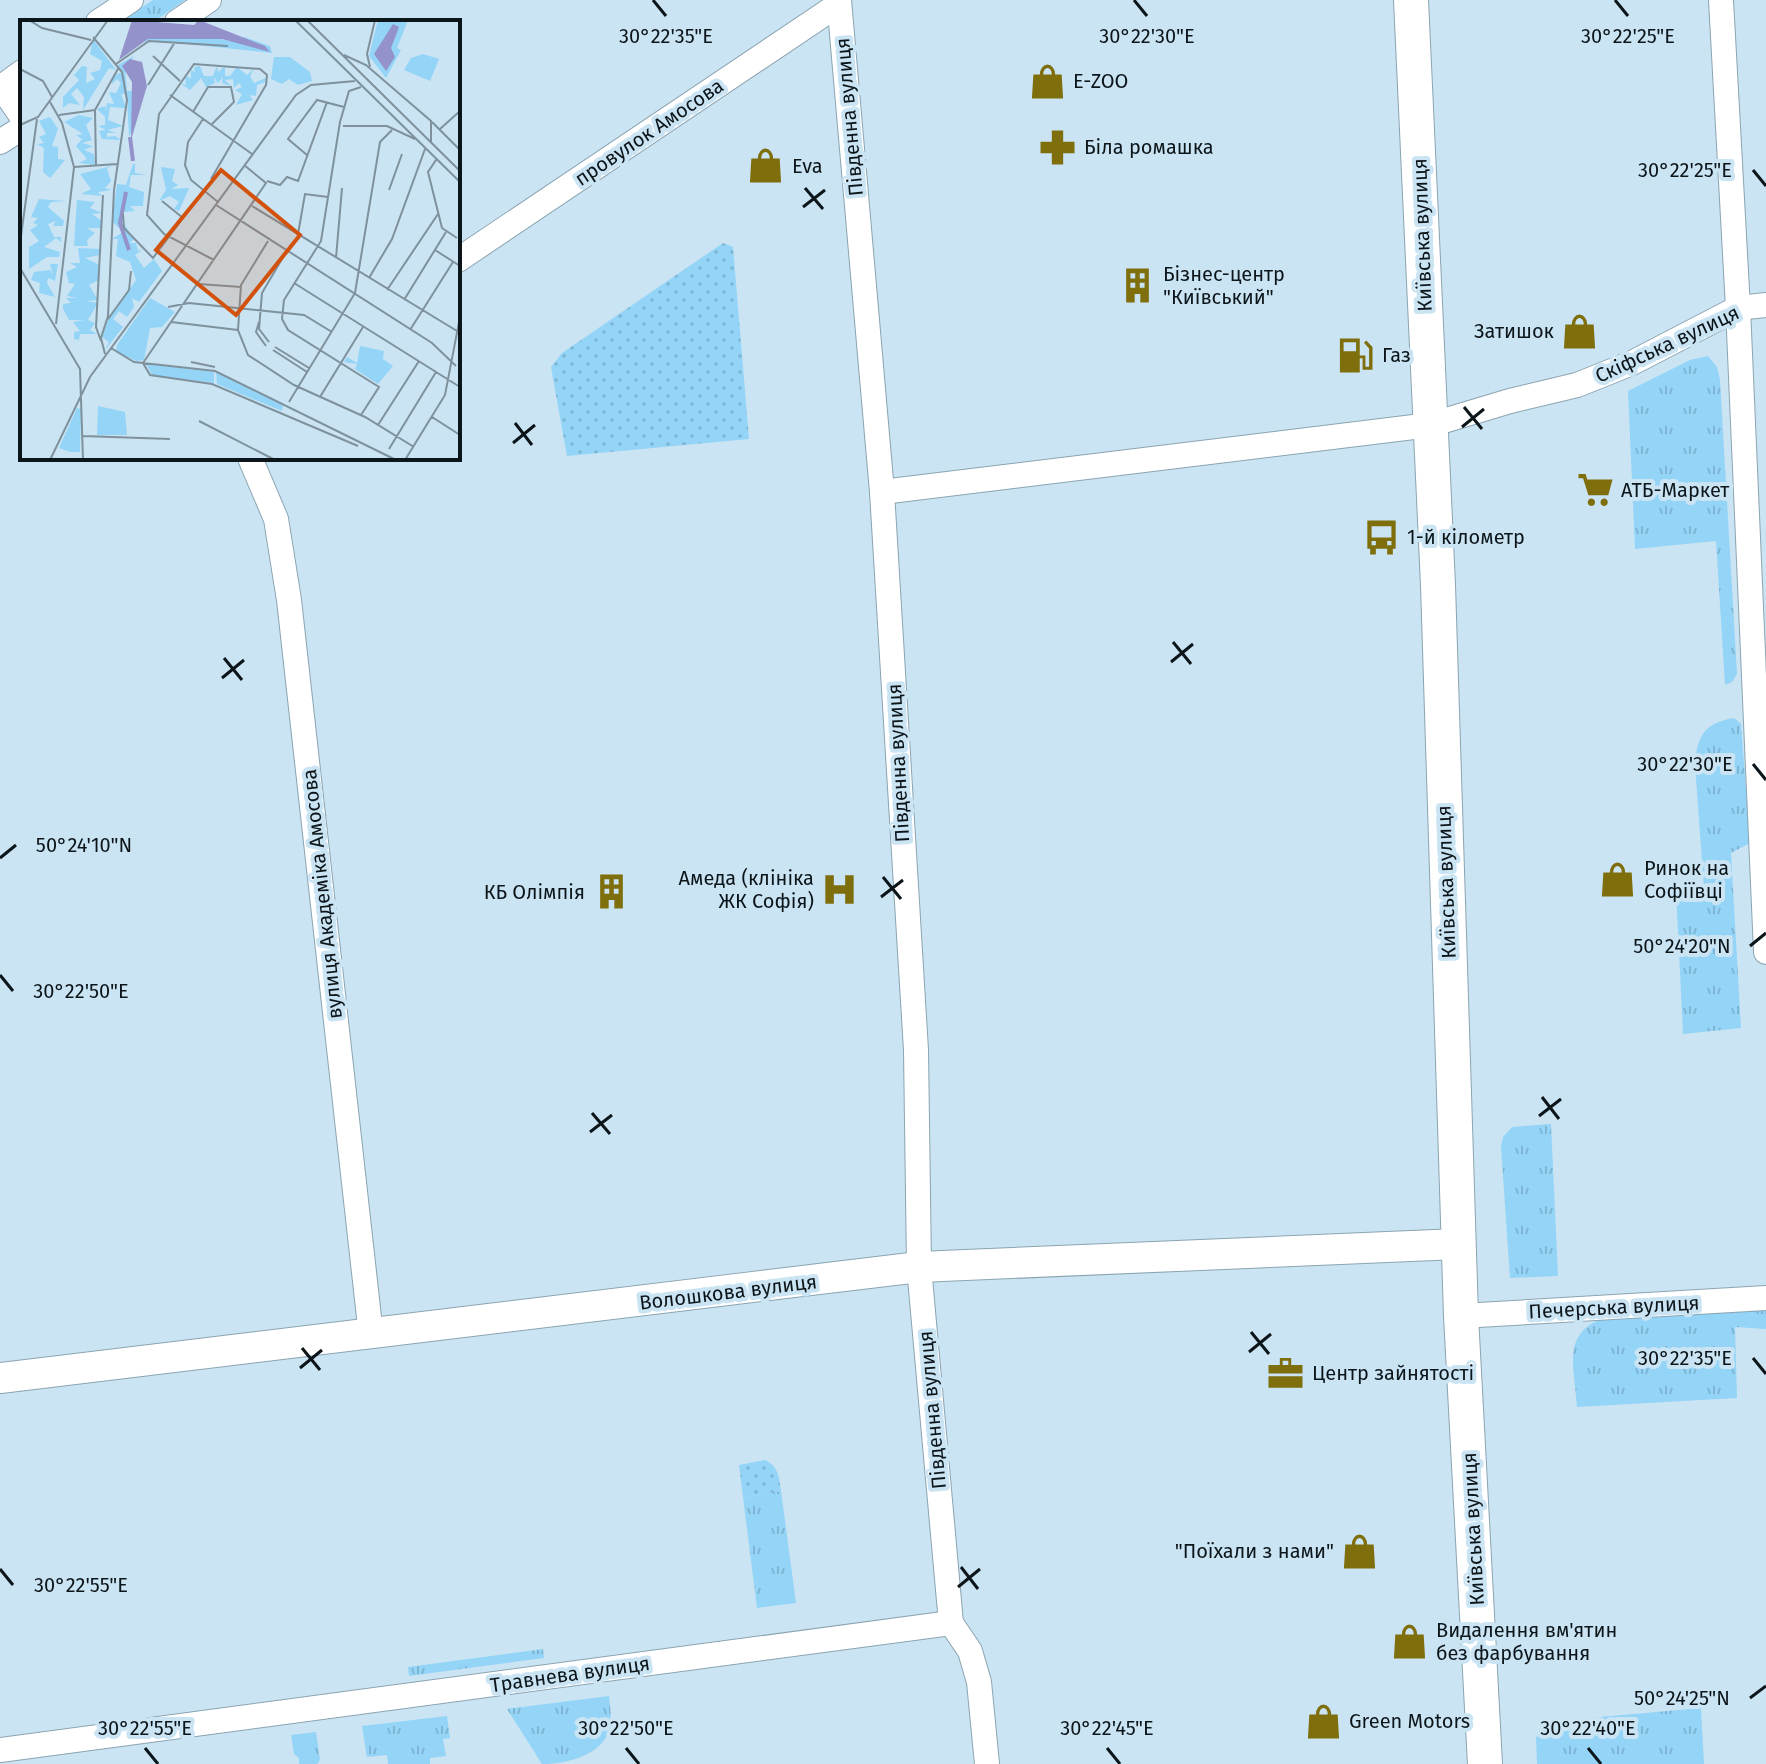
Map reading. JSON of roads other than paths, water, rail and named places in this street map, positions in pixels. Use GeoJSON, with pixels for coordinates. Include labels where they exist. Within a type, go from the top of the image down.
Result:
{"type":"FeatureCollection","features":[{"type":"Feature","properties":{"kind":"main road","name":"Київська вулиця"},"geometry":{"type":"LineString","coordinates":[[1411,0],[1438,585],[1461,1316],[1485,1764]]}},
{"type":"Feature","properties":{"kind":"street"},"geometry":{"type":"LineString","coordinates":[[101,20],[131,0]]}},
{"type":"Feature","properties":{"kind":"street"},"geometry":{"type":"LineString","coordinates":[[180,20],[209,0]]}},
{"type":"Feature","properties":{"kind":"street"},"geometry":{"type":"LineString","coordinates":[[1721,0],[1761,719],[1766,952]]}},
{"type":"Feature","properties":{"kind":"street","name":"провулок Амосова"},"geometry":{"type":"LineString","coordinates":[[460,259],[839,2]]}},
{"type":"Feature","properties":{"kind":"street","name":"Південна вулиця"},"geometry":{"type":"LineString","coordinates":[[839,2],[882,492],[916,1050],[919,1267],[951,1623]]}},
{"type":"Feature","properties":{"kind":"street"},"geometry":{"type":"LineString","coordinates":[[20,73],[0,87],[20,114]]}},
{"type":"Feature","properties":{"kind":"street"},"geometry":{"type":"LineString","coordinates":[[0,142],[20,129]]}},
{"type":"Feature","properties":{"kind":"street","name":"Скіфська вулиця"},"geometry":{"type":"LineString","coordinates":[[882,492],[1430,425],[1577,385],[1632,363],[1738,308],[1766,305]]}},
{"type":"Feature","properties":{"kind":"street","name":"вулиця Академіка Амосова"},"geometry":{"type":"LineString","coordinates":[[251,460],[276,519],[289,600],[371,1335]]}},
{"type":"Feature","properties":{"kind":"street","name":"Волошкова вулиця"},"geometry":{"type":"LineString","coordinates":[[0,1378],[919,1267],[1458,1244]]}},
{"type":"Feature","properties":{"kind":"street","name":"Печерська вулиця"},"geometry":{"type":"LineString","coordinates":[[1461,1316],[1766,1298]]}},
{"type":"Feature","properties":{"kind":"street"},"geometry":{"type":"LineString","coordinates":[[951,1623],[970,1651],[979,1682],[987,1764]]}},
{"type":"Feature","properties":{"kind":"street","name":"Травнева вулиця"},"geometry":{"type":"LineString","coordinates":[[0,1750],[47,1754],[951,1623]]}},
{"type":"Feature","properties":{"kind":"place","name":"E-ZOO"},"geometry":{"type":"Point","coordinates":[1047,81]}},
{"type":"Feature","properties":{"kind":"place","name":"Біла ромашка"},"geometry":{"type":"Point","coordinates":[1058,147]}},
{"type":"Feature","properties":{"kind":"place","name":"Eva"},"geometry":{"type":"Point","coordinates":[766,166]}},
{"type":"Feature","properties":{"kind":"place","name":"Бізнес-центр \"Київський\""},"geometry":{"type":"Point","coordinates":[1137,285]}},
{"type":"Feature","properties":{"kind":"place","name":"Затишок"},"geometry":{"type":"Point","coordinates":[1580,331]}},
{"type":"Feature","properties":{"kind":"place","name":"Газ"},"geometry":{"type":"Point","coordinates":[1356,355]}},
{"type":"Feature","properties":{"kind":"place","name":"АТБ-Маркет"},"geometry":{"type":"Point","coordinates":[1595,490]}},
{"type":"Feature","properties":{"kind":"place","name":"1-й кілометр"},"geometry":{"type":"Point","coordinates":[1381,537]}},
{"type":"Feature","properties":{"kind":"place","name":"Ринок на Софіївці"},"geometry":{"type":"Point","coordinates":[1618,879]}},
{"type":"Feature","properties":{"kind":"place","name":"Амеда (клініка ЖК Софія)"},"geometry":{"type":"Point","coordinates":[840,889]}},
{"type":"Feature","properties":{"kind":"place","name":"КБ Олімпія"},"geometry":{"type":"Point","coordinates":[611,892]}},
{"type":"Feature","properties":{"kind":"place","name":"Центр зайнятості"},"geometry":{"type":"Point","coordinates":[1286,1373]}},
{"type":"Feature","properties":{"kind":"place","name":"\"Поїхали з нами\""},"geometry":{"type":"Point","coordinates":[1360,1551]}},
{"type":"Feature","properties":{"kind":"place","name":"Видалення вм'ятин без фарбування"},"geometry":{"type":"Point","coordinates":[1410,1641]}},
{"type":"Feature","properties":{"kind":"place","name":"Green Motors"},"geometry":{"type":"Point","coordinates":[1323,1721]}}]}
